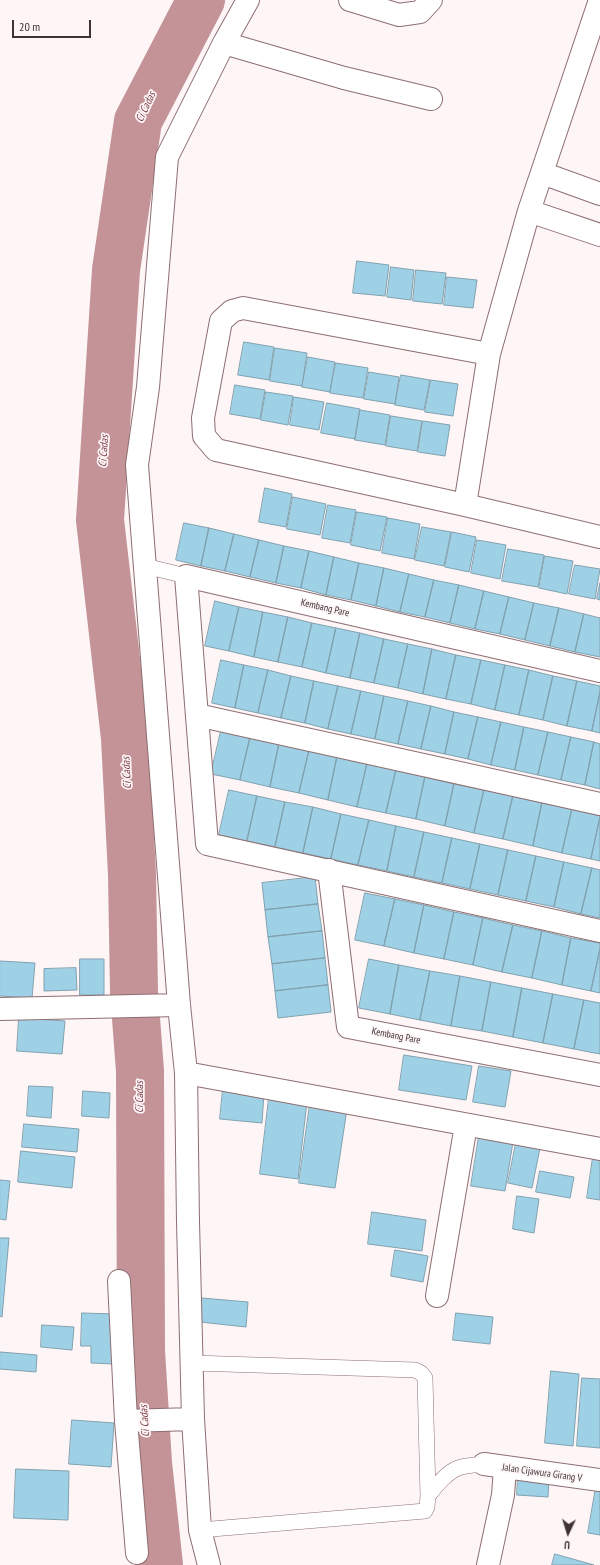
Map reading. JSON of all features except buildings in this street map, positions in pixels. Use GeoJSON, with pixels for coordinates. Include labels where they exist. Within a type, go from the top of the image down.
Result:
{"type":"FeatureCollection","features":[{"type":"Feature","properties":{"kind":"street"},"geometry":{"type":"LineString","coordinates":[[209,1565],[200,1530],[185,1419],[192,1363],[186,1073],[174,1005],[137,465],[148,387],[167,157],[224,43],[248,0]]}},
{"type":"Feature","properties":{"kind":"street"},"geometry":{"type":"LineString","coordinates":[[350,0],[399,15],[420,12],[430,0]]}},
{"type":"Feature","properties":{"kind":"street"},"geometry":{"type":"LineString","coordinates":[[465,505],[489,354],[529,211],[600,0]]}},
{"type":"Feature","properties":{"kind":"street"},"geometry":{"type":"LineString","coordinates":[[224,43],[344,78],[431,99]]}},
{"type":"Feature","properties":{"kind":"street"},"geometry":{"type":"LineString","coordinates":[[542,173],[600,194]]}},
{"type":"Feature","properties":{"kind":"street"},"geometry":{"type":"LineString","coordinates":[[529,211],[600,235]]}},
{"type":"Feature","properties":{"kind":"street"},"geometry":{"type":"LineString","coordinates":[[489,354],[243,308],[232,311],[221,321],[203,418],[204,436],[216,450],[465,505],[600,537]]}},
{"type":"Feature","properties":{"kind":"street"},"geometry":{"type":"LineString","coordinates":[[186,576],[207,844],[600,931]]}},
{"type":"Feature","properties":{"kind":"street","name":"Kembang Pare"},"geometry":{"type":"LineString","coordinates":[[186,576],[600,671]]}},
{"type":"Feature","properties":{"kind":"street"},"geometry":{"type":"LineString","coordinates":[[197,715],[600,804]]}},
{"type":"Feature","properties":{"kind":"street","name":"Kembang Pare"},"geometry":{"type":"LineString","coordinates":[[329,870],[348,1027],[600,1075]]}},
{"type":"Feature","properties":{"kind":"street"},"geometry":{"type":"LineString","coordinates":[[0,1009],[174,1005]]}},
{"type":"Feature","properties":{"kind":"street"},"geometry":{"type":"LineString","coordinates":[[186,1073],[600,1149]]}},
{"type":"Feature","properties":{"kind":"street"},"geometry":{"type":"LineString","coordinates":[[437,1296],[466,1125]]}},
{"type":"Feature","properties":{"kind":"street"},"geometry":{"type":"LineString","coordinates":[[119,1281],[130,1421],[137,1553]]}},
{"type":"Feature","properties":{"kind":"street"},"geometry":{"type":"LineString","coordinates":[[130,1421],[185,1419]]}},
{"type":"Feature","properties":{"kind":"street","name":"Jalan Cijawura Girang V"},"geometry":{"type":"LineString","coordinates":[[484,1464],[600,1480]]}},
{"type":"Feature","properties":{"kind":"street"},"geometry":{"type":"LineString","coordinates":[[488,1565],[503,1495],[505,1468]]}},
{"type":"Feature","properties":{"kind":"lane"},"geometry":{"type":"LineString","coordinates":[[145,566],[186,576]]}},
{"type":"Feature","properties":{"kind":"lane"},"geometry":{"type":"LineString","coordinates":[[192,1363],[415,1370],[421,1373],[425,1378],[428,1496],[425,1511],[200,1530]]}},
{"type":"Feature","properties":{"kind":"lane"},"geometry":{"type":"LineString","coordinates":[[428,1496],[437,1485],[456,1469],[460,1467],[484,1464]]}},
{"type":"Feature","properties":{"kind":"waterway","name":"Ci Cadas"},"geometry":{"type":"LineString","coordinates":[[159,1565],[148,1463],[141,1351],[140,1071],[134,992],[132,874],[125,738],[100,520],[116,270],[138,121],[201,0]]}}]}
